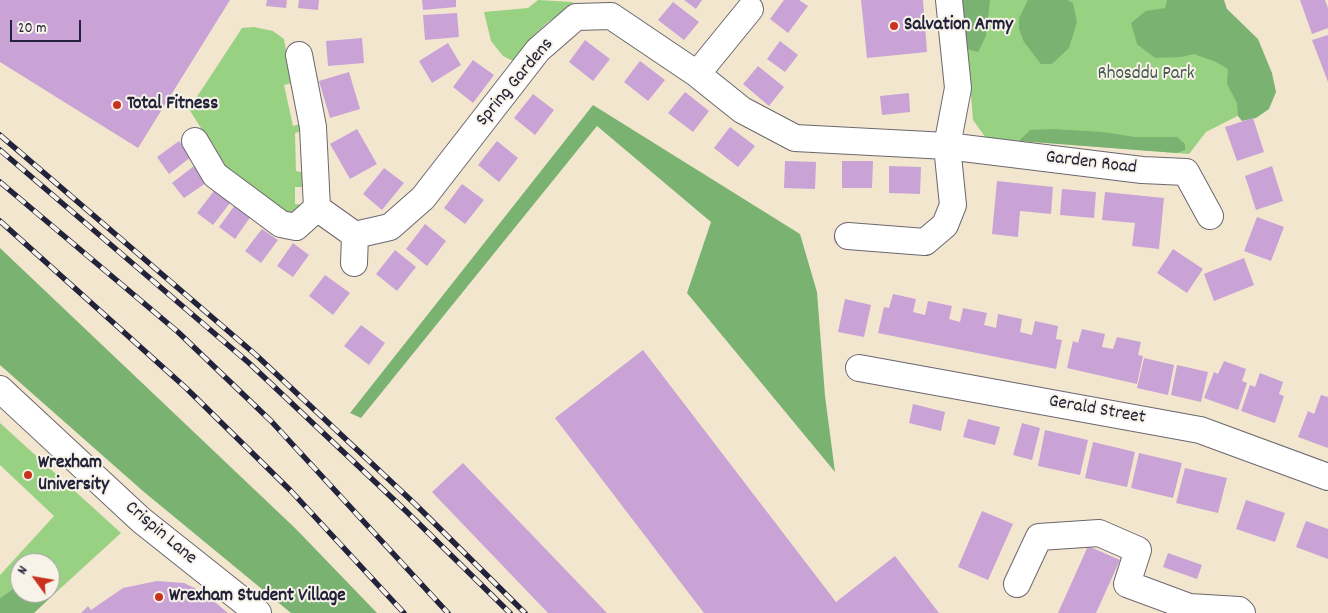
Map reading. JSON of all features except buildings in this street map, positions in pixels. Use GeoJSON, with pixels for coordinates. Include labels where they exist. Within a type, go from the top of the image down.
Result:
{"type":"FeatureCollection","features":[{"type":"Feature","properties":{"kind":"street"},"geometry":{"type":"LineString","coordinates":[[848,236],[925,242],[945,225],[953,205],[947,146],[958,88],[949,0]]}},
{"type":"Feature","properties":{"kind":"street"},"geometry":{"type":"LineString","coordinates":[[697,74],[750,9]]}},
{"type":"Feature","properties":{"kind":"street","name":"Spring Gardens"},"geometry":{"type":"LineString","coordinates":[[355,235],[390,227],[423,198],[538,50],[576,17],[612,16],[697,74],[742,110],[795,138],[947,146]]}},
{"type":"Feature","properties":{"kind":"street"},"geometry":{"type":"LineString","coordinates":[[300,55],[313,127],[318,208]]}},
{"type":"Feature","properties":{"kind":"street"},"geometry":{"type":"LineString","coordinates":[[195,141],[215,174],[281,224],[296,227],[318,208]]}},
{"type":"Feature","properties":{"kind":"street","name":"Garden Road"},"geometry":{"type":"LineString","coordinates":[[947,146],[1142,170],[1186,172],[1210,216]]}},
{"type":"Feature","properties":{"kind":"street"},"geometry":{"type":"LineString","coordinates":[[318,208],[355,235],[354,263]]}},
{"type":"Feature","properties":{"kind":"street","name":"Gerald Street"},"geometry":{"type":"LineString","coordinates":[[860,368],[1200,430],[1328,477]]}},
{"type":"Feature","properties":{"kind":"street","name":"Crispin Lane"},"geometry":{"type":"LineString","coordinates":[[0,389],[141,520],[258,613]]}},
{"type":"Feature","properties":{"kind":"street"},"geometry":{"type":"LineString","coordinates":[[1017,584],[1039,537],[1099,534],[1138,550],[1127,584],[1189,607],[1239,610],[1242,613]]}},
{"type":"Feature","properties":{"kind":"green space"},"geometry":{"type":"Polygon","coordinates":[[[538,0],[573,2],[571,7],[548,22],[532,37],[513,61],[503,56],[491,41],[484,12],[528,8],[538,0]]]}},
{"type":"Feature","properties":{"kind":"green space"},"geometry":{"type":"Polygon","coordinates":[[[955,0],[990,0],[986,36],[978,52],[967,49],[955,0]]]}},
{"type":"Feature","properties":{"kind":"green space","name":"Rhosddu Park"},"geometry":{"type":"Polygon","coordinates":[[[963,0],[1206,0],[1257,106],[1206,132],[1189,154],[986,138],[973,120],[963,0]]]}},
{"type":"Feature","properties":{"kind":"green space"},"geometry":{"type":"Polygon","coordinates":[[[1028,0],[1067,0],[1073,3],[1077,22],[1069,48],[1052,64],[1041,64],[1024,42],[1019,29],[1019,18],[1028,0]]]}},
{"type":"Feature","properties":{"kind":"green space"},"geometry":{"type":"Polygon","coordinates":[[[1167,0],[1224,0],[1227,9],[1258,39],[1272,73],[1276,92],[1269,109],[1256,118],[1242,121],[1238,116],[1237,103],[1227,84],[1228,69],[1216,62],[1194,54],[1181,57],[1155,58],[1137,44],[1131,23],[1146,11],[1165,8],[1167,0]]]}},
{"type":"Feature","properties":{"kind":"green space"},"geometry":{"type":"Polygon","coordinates":[[[254,27],[273,31],[284,39],[292,83],[284,85],[293,126],[300,124],[302,131],[295,133],[296,171],[305,173],[305,187],[295,187],[295,204],[306,205],[290,219],[229,173],[189,109],[242,28],[254,27]]]}},
{"type":"Feature","properties":{"kind":"green space"},"geometry":{"type":"Polygon","coordinates":[[[593,105],[800,234],[817,292],[825,396],[835,472],[687,293],[711,222],[597,126],[361,418],[350,413],[593,105]]]}},
{"type":"Feature","properties":{"kind":"green space"},"geometry":{"type":"Polygon","coordinates":[[[1053,129],[1103,132],[1135,137],[1177,137],[1185,144],[1185,150],[1177,153],[1019,141],[1030,130],[1053,129]]]}},
{"type":"Feature","properties":{"kind":"green space"},"geometry":{"type":"Polygon","coordinates":[[[0,248],[296,529],[377,613],[291,613],[144,492],[0,365],[0,248]]]}},
{"type":"Feature","properties":{"kind":"green space"},"geometry":{"type":"Polygon","coordinates":[[[0,423],[121,533],[60,589],[60,553],[20,553],[54,516],[0,465],[0,423]]]}},
{"type":"Feature","properties":{"kind":"green space"},"geometry":{"type":"Polygon","coordinates":[[[10,564],[10,591],[0,598],[0,575],[10,564]]]}},
{"type":"Feature","properties":{"kind":"green space"},"geometry":{"type":"Polygon","coordinates":[[[10,591],[10,603],[45,603],[34,613],[0,613],[0,598],[10,591]]]}},
{"type":"Feature","properties":{"kind":"railway"},"geometry":{"type":"LineString","coordinates":[[0,135],[256,355],[415,504],[525,613]]}},
{"type":"Feature","properties":{"kind":"railway"},"geometry":{"type":"LineString","coordinates":[[0,150],[249,363],[407,512],[510,613]]}},
{"type":"Feature","properties":{"kind":"railway"},"geometry":{"type":"LineString","coordinates":[[0,182],[178,332],[271,421],[448,613]]}},
{"type":"Feature","properties":{"kind":"railway"},"geometry":{"type":"LineString","coordinates":[[0,221],[186,388],[291,491],[404,613]]}},
{"type":"Feature","properties":{"kind":"place","name":"Salvation Army"},"geometry":{"type":"Point","coordinates":[894,26]}},
{"type":"Feature","properties":{"kind":"place","name":"Total Fitness"},"geometry":{"type":"Point","coordinates":[117,105]}},
{"type":"Feature","properties":{"kind":"place","name":"Wrexham University"},"geometry":{"type":"Point","coordinates":[28,475]}},
{"type":"Feature","properties":{"kind":"place","name":"Wrexham Student Village"},"geometry":{"type":"Point","coordinates":[159,597]}}]}
